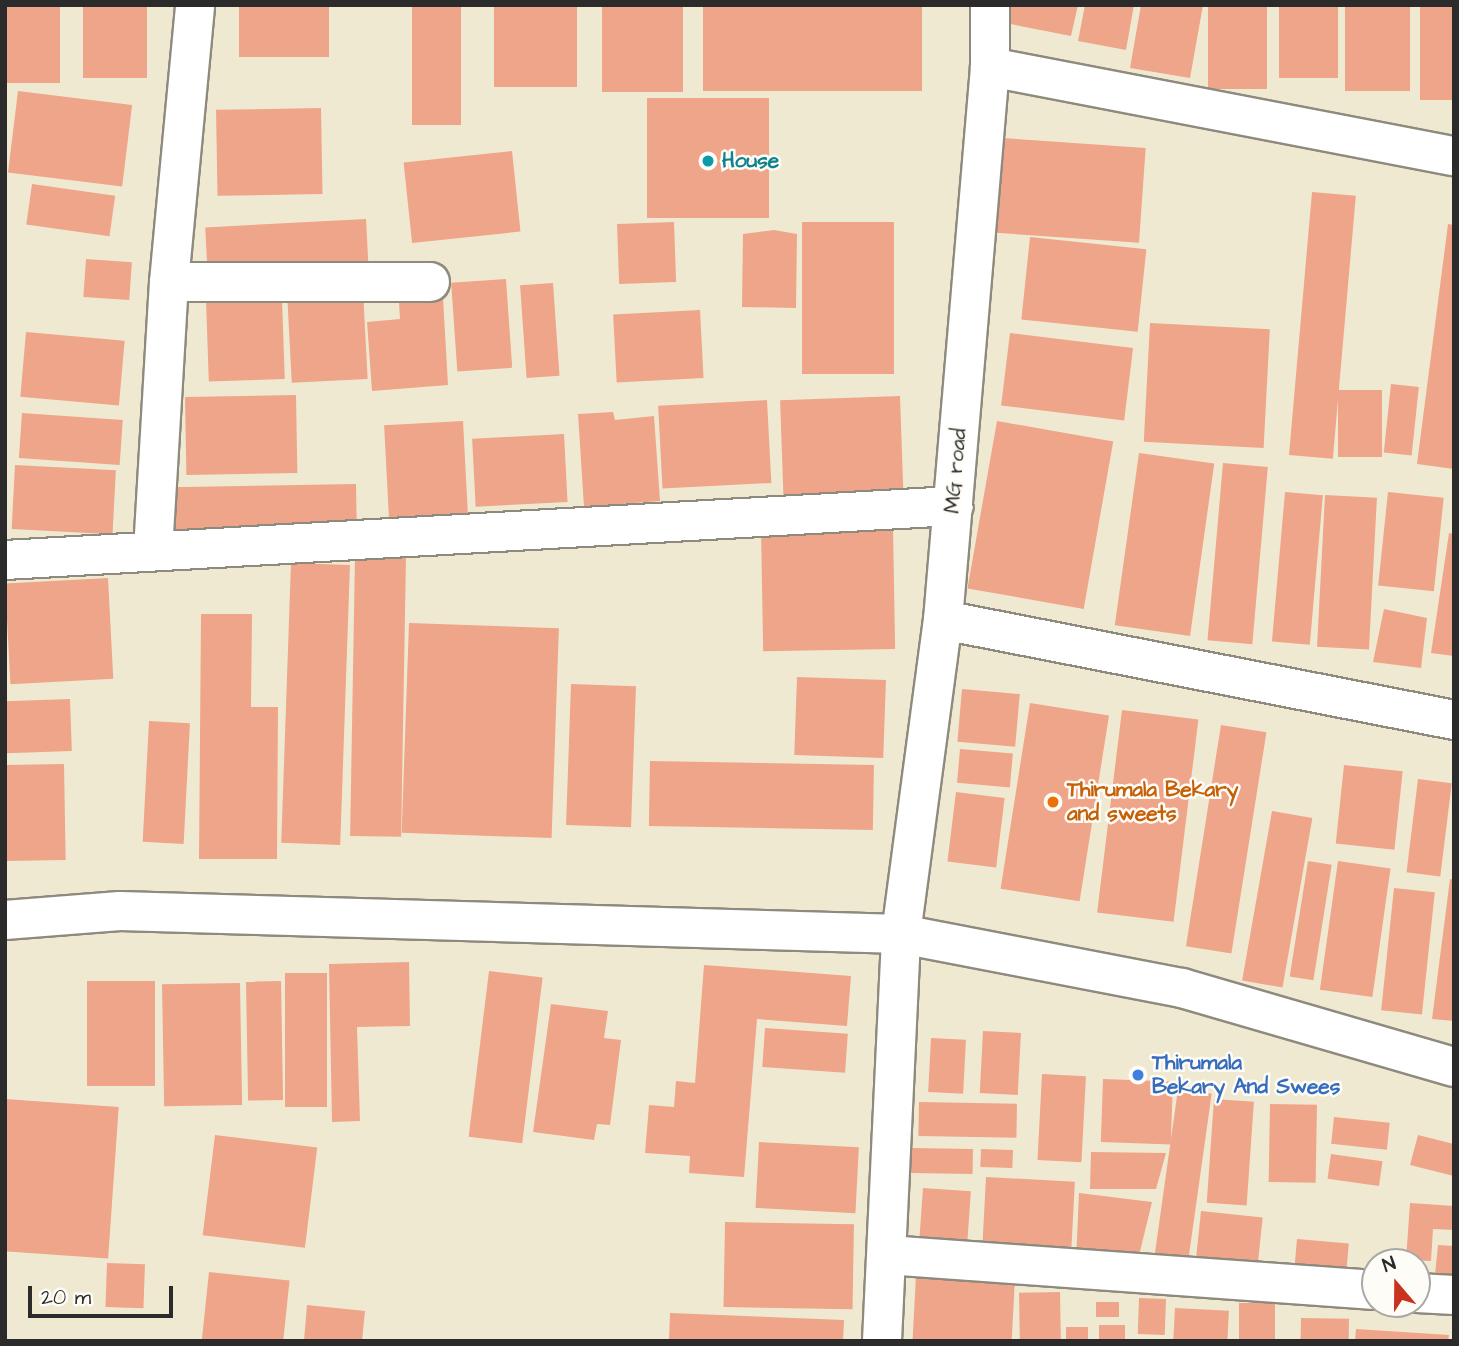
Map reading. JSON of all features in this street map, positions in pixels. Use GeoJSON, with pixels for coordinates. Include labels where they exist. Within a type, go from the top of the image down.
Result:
{"type":"FeatureCollection","features":[{"type":"Feature","properties":{"kind":"street"},"geometry":{"type":"LineString","coordinates":[[153,551],[169,282],[195,5]]}},
{"type":"Feature","properties":{"kind":"street","name":"MG road"},"geometry":{"type":"LineString","coordinates":[[882,1341],[901,934],[943,620],[990,67],[990,5]]}},
{"type":"Feature","properties":{"kind":"street"},"geometry":{"type":"LineString","coordinates":[[990,67],[1454,156]]}},
{"type":"Feature","properties":{"kind":"street"},"geometry":{"type":"LineString","coordinates":[[169,282],[430,282]]}},
{"type":"Feature","properties":{"kind":"street"},"geometry":{"type":"LineString","coordinates":[[5,559],[953,506]]}},
{"type":"Feature","properties":{"kind":"street"},"geometry":{"type":"LineString","coordinates":[[943,620],[1454,720]]}},
{"type":"Feature","properties":{"kind":"street"},"geometry":{"type":"LineString","coordinates":[[5,920],[120,911],[901,934],[1182,988],[1454,1067]]}},
{"type":"Feature","properties":{"kind":"street"},"geometry":{"type":"LineString","coordinates":[[887,1255],[1361,1289]]}},
{"type":"Feature","properties":{"kind":"street"},"geometry":{"type":"LineString","coordinates":[[1431,1294],[1454,1295]]}},
{"type":"Feature","properties":{"kind":"building"},"geometry":{"type":"Polygon","coordinates":[[[5,5],[60,5],[60,83],[5,83],[5,5]]]}},
{"type":"Feature","properties":{"kind":"building"},"geometry":{"type":"Polygon","coordinates":[[[83,5],[147,5],[147,78],[83,78],[83,5]]]}},
{"type":"Feature","properties":{"kind":"building"},"geometry":{"type":"Polygon","coordinates":[[[239,5],[329,5],[329,57],[239,57],[239,5]]]}},
{"type":"Feature","properties":{"kind":"building"},"geometry":{"type":"Polygon","coordinates":[[[412,5],[461,5],[461,125],[412,125],[412,5]]]}},
{"type":"Feature","properties":{"kind":"building"},"geometry":{"type":"Polygon","coordinates":[[[494,5],[577,5],[577,87],[494,87],[494,5]]]}},
{"type":"Feature","properties":{"kind":"building"},"geometry":{"type":"Polygon","coordinates":[[[602,5],[683,5],[683,92],[602,92],[602,5]]]}},
{"type":"Feature","properties":{"kind":"building"},"geometry":{"type":"Polygon","coordinates":[[[703,5],[922,5],[922,91],[703,91],[703,5]]]}},
{"type":"Feature","properties":{"kind":"building"},"geometry":{"type":"Polygon","coordinates":[[[1003,5],[1078,5],[1071,36],[1000,22],[1003,5]]]}},
{"type":"Feature","properties":{"kind":"building"},"geometry":{"type":"Polygon","coordinates":[[[1085,5],[1134,5],[1126,50],[1078,41],[1085,5]]]}},
{"type":"Feature","properties":{"kind":"building"},"geometry":{"type":"Polygon","coordinates":[[[1141,5],[1203,5],[1190,78],[1130,68],[1141,5]]]}},
{"type":"Feature","properties":{"kind":"building"},"geometry":{"type":"Polygon","coordinates":[[[1208,5],[1267,5],[1267,89],[1208,89],[1208,5]]]}},
{"type":"Feature","properties":{"kind":"building"},"geometry":{"type":"Polygon","coordinates":[[[1279,5],[1338,5],[1338,78],[1279,78],[1279,5]]]}},
{"type":"Feature","properties":{"kind":"building"},"geometry":{"type":"Polygon","coordinates":[[[1345,5],[1410,5],[1410,91],[1345,91],[1345,5]]]}},
{"type":"Feature","properties":{"kind":"building"},"geometry":{"type":"Polygon","coordinates":[[[1420,5],[1454,5],[1454,100],[1420,100],[1420,5]]]}},
{"type":"Feature","properties":{"kind":"building"},"geometry":{"type":"Polygon","coordinates":[[[18,91],[132,105],[122,186],[8,172],[18,91]]]}},
{"type":"Feature","properties":{"kind":"building","name":"House"},"geometry":{"type":"Polygon","coordinates":[[[647,98],[769,98],[769,218],[647,218],[647,98]]]}},
{"type":"Feature","properties":{"kind":"building"},"geometry":{"type":"Polygon","coordinates":[[[321,108],[323,194],[218,196],[216,110],[321,108]]]}},
{"type":"Feature","properties":{"kind":"building"},"geometry":{"type":"Polygon","coordinates":[[[1003,138],[1146,148],[1139,243],[996,233],[1003,138]]]}},
{"type":"Feature","properties":{"kind":"building"},"geometry":{"type":"Polygon","coordinates":[[[512,151],[520,232],[412,243],[404,162],[512,151]]]}},
{"type":"Feature","properties":{"kind":"building"},"geometry":{"type":"Polygon","coordinates":[[[32,184],[115,196],[109,236],[26,225],[32,184]]]}},
{"type":"Feature","properties":{"kind":"building"},"geometry":{"type":"Polygon","coordinates":[[[1312,192],[1356,196],[1333,459],[1289,455],[1312,192]]]}},
{"type":"Feature","properties":{"kind":"building"},"geometry":{"type":"Polygon","coordinates":[[[366,219],[368,262],[207,270],[205,227],[366,219]]]}},
{"type":"Feature","properties":{"kind":"building"},"geometry":{"type":"Polygon","coordinates":[[[674,222],[676,282],[619,284],[617,224],[674,222]]]}},
{"type":"Feature","properties":{"kind":"building"},"geometry":{"type":"Polygon","coordinates":[[[802,222],[894,222],[894,374],[802,374],[802,222]]]}},
{"type":"Feature","properties":{"kind":"building"},"geometry":{"type":"Polygon","coordinates":[[[1448,224],[1454,225],[1454,469],[1417,464],[1448,224]]]}},
{"type":"Feature","properties":{"kind":"building"},"geometry":{"type":"Polygon","coordinates":[[[774,230],[797,234],[796,308],[742,307],[743,234],[774,230]]]}},
{"type":"Feature","properties":{"kind":"building"},"geometry":{"type":"Polygon","coordinates":[[[1030,237],[1146,249],[1138,332],[1021,320],[1030,237]]]}},
{"type":"Feature","properties":{"kind":"building"},"geometry":{"type":"Polygon","coordinates":[[[86,259],[132,262],[129,300],[83,297],[86,259]]]}},
{"type":"Feature","properties":{"kind":"building"},"geometry":{"type":"Polygon","coordinates":[[[506,279],[512,368],[457,372],[451,283],[506,279]]]}},
{"type":"Feature","properties":{"kind":"building"},"geometry":{"type":"Polygon","coordinates":[[[553,283],[559,376],[527,378],[520,285],[553,283]]]}},
{"type":"Feature","properties":{"kind":"building"},"geometry":{"type":"Polygon","coordinates":[[[363,290],[368,379],[292,383],[287,294],[363,290]]]}},
{"type":"Feature","properties":{"kind":"building"},"geometry":{"type":"Polygon","coordinates":[[[443,298],[448,385],[372,391],[367,322],[400,319],[399,302],[443,298]]]}},
{"type":"Feature","properties":{"kind":"building"},"geometry":{"type":"Polygon","coordinates":[[[282,299],[285,379],[209,382],[206,302],[282,299]]]}},
{"type":"Feature","properties":{"kind":"building"},"geometry":{"type":"Polygon","coordinates":[[[700,310],[704,378],[617,382],[613,315],[700,310]]]}},
{"type":"Feature","properties":{"kind":"building"},"geometry":{"type":"Polygon","coordinates":[[[1150,323],[1270,329],[1264,448],[1144,442],[1150,323]]]}},
{"type":"Feature","properties":{"kind":"building"},"geometry":{"type":"Polygon","coordinates":[[[26,332],[125,341],[119,405],[20,397],[26,332]]]}},
{"type":"Feature","properties":{"kind":"building"},"geometry":{"type":"Polygon","coordinates":[[[1010,333],[1133,348],[1124,421],[1001,405],[1010,333]]]}},
{"type":"Feature","properties":{"kind":"building"},"geometry":{"type":"Polygon","coordinates":[[[1391,384],[1419,387],[1412,456],[1384,453],[1391,384]]]}},
{"type":"Feature","properties":{"kind":"building"},"geometry":{"type":"Polygon","coordinates":[[[1338,390],[1382,390],[1382,457],[1338,457],[1338,390]]]}},
{"type":"Feature","properties":{"kind":"building"},"geometry":{"type":"Polygon","coordinates":[[[296,395],[297,473],[186,475],[185,397],[296,395]]]}},
{"type":"Feature","properties":{"kind":"building"},"geometry":{"type":"Polygon","coordinates":[[[900,396],[904,500],[784,504],[780,400],[900,396]]]}},
{"type":"Feature","properties":{"kind":"building"},"geometry":{"type":"Polygon","coordinates":[[[767,400],[771,483],[662,489],[658,406],[767,400]]]}},
{"type":"Feature","properties":{"kind":"building"},"geometry":{"type":"Polygon","coordinates":[[[613,412],[615,420],[654,416],[660,501],[584,507],[578,414],[613,412]]]}},
{"type":"Feature","properties":{"kind":"building"},"geometry":{"type":"Polygon","coordinates":[[[22,413],[123,420],[120,465],[19,458],[22,413]]]}},
{"type":"Feature","properties":{"kind":"building"},"geometry":{"type":"Polygon","coordinates":[[[463,421],[468,516],[389,520],[384,425],[463,421]]]}},
{"type":"Feature","properties":{"kind":"building"},"geometry":{"type":"Polygon","coordinates":[[[997,421],[1113,441],[1084,609],[967,588],[997,421]]]}},
{"type":"Feature","properties":{"kind":"building"},"geometry":{"type":"Polygon","coordinates":[[[564,434],[568,502],[476,507],[472,439],[564,434]]]}},
{"type":"Feature","properties":{"kind":"building"},"geometry":{"type":"Polygon","coordinates":[[[1139,453],[1214,464],[1190,636],[1115,625],[1139,453]]]}},
{"type":"Feature","properties":{"kind":"building"},"geometry":{"type":"Polygon","coordinates":[[[1223,463],[1268,467],[1252,644],[1207,640],[1223,463]]]}},
{"type":"Feature","properties":{"kind":"building"},"geometry":{"type":"Polygon","coordinates":[[[15,465],[116,470],[113,534],[12,529],[15,465]]]}},
{"type":"Feature","properties":{"kind":"building"},"geometry":{"type":"Polygon","coordinates":[[[356,484],[357,533],[171,536],[170,487],[356,484]]]}},
{"type":"Feature","properties":{"kind":"building"},"geometry":{"type":"Polygon","coordinates":[[[1285,492],[1323,495],[1310,645],[1272,641],[1285,492]]]}},
{"type":"Feature","properties":{"kind":"building"},"geometry":{"type":"Polygon","coordinates":[[[1388,492],[1444,498],[1434,591],[1378,585],[1388,492]]]}},
{"type":"Feature","properties":{"kind":"building"},"geometry":{"type":"Polygon","coordinates":[[[1325,495],[1377,498],[1369,650],[1317,647],[1325,495]]]}},
{"type":"Feature","properties":{"kind":"building"},"geometry":{"type":"Polygon","coordinates":[[[893,527],[895,649],[763,651],[761,529],[893,527]]]}},
{"type":"Feature","properties":{"kind":"building"},"geometry":{"type":"Polygon","coordinates":[[[1449,533],[1454,534],[1454,656],[1431,653],[1449,533]]]}},
{"type":"Feature","properties":{"kind":"building"},"geometry":{"type":"Polygon","coordinates":[[[355,556],[406,557],[401,837],[350,836],[355,556]]]}},
{"type":"Feature","properties":{"kind":"building"},"geometry":{"type":"Polygon","coordinates":[[[291,563],[350,565],[340,845],[281,843],[291,563]]]}},
{"type":"Feature","properties":{"kind":"building"},"geometry":{"type":"Polygon","coordinates":[[[108,578],[113,679],[10,684],[5,583],[108,578]]]}},
{"type":"Feature","properties":{"kind":"building"},"geometry":{"type":"Polygon","coordinates":[[[1384,609],[1427,618],[1421,668],[1373,662],[1384,609]]]}},
{"type":"Feature","properties":{"kind":"building"},"geometry":{"type":"Polygon","coordinates":[[[201,614],[252,614],[251,707],[278,707],[277,859],[199,859],[201,614]]]}},
{"type":"Feature","properties":{"kind":"building"},"geometry":{"type":"Polygon","coordinates":[[[409,623],[559,628],[552,838],[402,833],[409,623]]]}},
{"type":"Feature","properties":{"kind":"building"},"geometry":{"type":"Polygon","coordinates":[[[797,677],[886,680],[883,758],[794,755],[797,677]]]}},
{"type":"Feature","properties":{"kind":"building"},"geometry":{"type":"Polygon","coordinates":[[[571,684],[636,686],[631,827],[566,825],[571,684]]]}},
{"type":"Feature","properties":{"kind":"building"},"geometry":{"type":"Polygon","coordinates":[[[962,689],[1020,694],[1015,747],[957,742],[962,689]]]}},
{"type":"Feature","properties":{"kind":"building"},"geometry":{"type":"Polygon","coordinates":[[[70,699],[72,751],[7,753],[5,701],[70,699]]]}},
{"type":"Feature","properties":{"kind":"building","name":"Thirumala Bekary and sweets"},"geometry":{"type":"Polygon","coordinates":[[[1030,703],[1109,716],[1080,901],[1001,889],[1030,703]]]}},
{"type":"Feature","properties":{"kind":"building"},"geometry":{"type":"Polygon","coordinates":[[[1122,710],[1198,719],[1174,922],[1097,912],[1122,710]]]}},
{"type":"Feature","properties":{"kind":"building"},"geometry":{"type":"Polygon","coordinates":[[[149,721],[190,723],[184,844],[143,842],[149,721]]]}},
{"type":"Feature","properties":{"kind":"building"},"geometry":{"type":"Polygon","coordinates":[[[1221,725],[1266,732],[1231,953],[1186,946],[1221,725]]]}},
{"type":"Feature","properties":{"kind":"building"},"geometry":{"type":"Polygon","coordinates":[[[960,749],[1013,754],[1010,787],[957,783],[960,749]]]}},
{"type":"Feature","properties":{"kind":"building"},"geometry":{"type":"Polygon","coordinates":[[[650,761],[874,765],[873,830],[649,826],[650,761]]]}},
{"type":"Feature","properties":{"kind":"building"},"geometry":{"type":"Polygon","coordinates":[[[64,764],[66,860],[7,861],[5,765],[64,764]]]}},
{"type":"Feature","properties":{"kind":"building"},"geometry":{"type":"Polygon","coordinates":[[[1344,765],[1403,771],[1394,850],[1336,844],[1344,765]]]}},
{"type":"Feature","properties":{"kind":"building"},"geometry":{"type":"Polygon","coordinates":[[[1418,779],[1452,783],[1440,876],[1407,872],[1418,779]]]}},
{"type":"Feature","properties":{"kind":"building"},"geometry":{"type":"Polygon","coordinates":[[[956,792],[1005,798],[996,867],[947,861],[956,792]]]}},
{"type":"Feature","properties":{"kind":"building"},"geometry":{"type":"Polygon","coordinates":[[[1272,811],[1312,818],[1283,988],[1242,980],[1272,811]]]}},
{"type":"Feature","properties":{"kind":"building"},"geometry":{"type":"Polygon","coordinates":[[[1308,861],[1332,865],[1313,980],[1290,977],[1308,861]]]}},
{"type":"Feature","properties":{"kind":"building"},"geometry":{"type":"Polygon","coordinates":[[[1338,861],[1390,868],[1372,997],[1320,990],[1338,861]]]}},
{"type":"Feature","properties":{"kind":"building"},"geometry":{"type":"Polygon","coordinates":[[[1450,879],[1454,880],[1454,1021],[1432,1019],[1450,879]]]}},
{"type":"Feature","properties":{"kind":"building"},"geometry":{"type":"Polygon","coordinates":[[[1394,888],[1435,892],[1422,1015],[1381,1010],[1394,888]]]}},
{"type":"Feature","properties":{"kind":"building"},"geometry":{"type":"Polygon","coordinates":[[[409,962],[410,1026],[357,1027],[360,1121],[332,1122],[329,964],[409,962]]]}},
{"type":"Feature","properties":{"kind":"building"},"geometry":{"type":"Polygon","coordinates":[[[704,965],[851,976],[847,1026],[757,1019],[744,1177],[689,1173],[690,1156],[645,1153],[649,1105],[674,1107],[676,1081],[695,1083],[704,965]]]}},
{"type":"Feature","properties":{"kind":"building"},"geometry":{"type":"Polygon","coordinates":[[[489,971],[543,978],[522,1143],[469,1137],[489,971]]]}},
{"type":"Feature","properties":{"kind":"building"},"geometry":{"type":"Polygon","coordinates":[[[285,973],[327,973],[327,1107],[285,1107],[285,973]]]}},
{"type":"Feature","properties":{"kind":"building"},"geometry":{"type":"Polygon","coordinates":[[[87,981],[155,981],[155,1086],[87,1086],[87,981]]]}},
{"type":"Feature","properties":{"kind":"building"},"geometry":{"type":"Polygon","coordinates":[[[281,981],[283,1100],[248,1101],[246,982],[281,981]]]}},
{"type":"Feature","properties":{"kind":"building"},"geometry":{"type":"Polygon","coordinates":[[[240,983],[242,1105],[164,1106],[162,984],[240,983]]]}},
{"type":"Feature","properties":{"kind":"building"},"geometry":{"type":"Polygon","coordinates":[[[551,1004],[608,1011],[604,1038],[621,1040],[610,1125],[597,1124],[594,1140],[533,1132],[551,1004]]]}},
{"type":"Feature","properties":{"kind":"building"},"geometry":{"type":"Polygon","coordinates":[[[765,1028],[848,1034],[845,1073],[762,1067],[765,1028]]]}},
{"type":"Feature","properties":{"kind":"building"},"geometry":{"type":"Polygon","coordinates":[[[983,1031],[1021,1033],[1018,1095],[980,1093],[983,1031]]]}},
{"type":"Feature","properties":{"kind":"building"},"geometry":{"type":"Polygon","coordinates":[[[931,1038],[966,1040],[963,1094],[928,1092],[931,1038]]]}},
{"type":"Feature","properties":{"kind":"building"},"geometry":{"type":"Polygon","coordinates":[[[1042,1074],[1086,1076],[1081,1162],[1037,1160],[1042,1074]]]}},
{"type":"Feature","properties":{"kind":"building"},"geometry":{"type":"Polygon","coordinates":[[[1103,1079],[1173,1081],[1171,1144],[1101,1142],[1103,1079]]]}},
{"type":"Feature","properties":{"kind":"building"},"geometry":{"type":"Polygon","coordinates":[[[1178,1089],[1212,1094],[1186,1273],[1153,1268],[1178,1089]]]}},
{"type":"Feature","properties":{"kind":"building"},"geometry":{"type":"Polygon","coordinates":[[[5,1099],[119,1107],[108,1259],[5,1251],[5,1099]]]}},
{"type":"Feature","properties":{"kind":"building"},"geometry":{"type":"Polygon","coordinates":[[[1214,1099],[1254,1102],[1247,1206],[1207,1203],[1214,1099]]]}},
{"type":"Feature","properties":{"kind":"building"},"geometry":{"type":"Polygon","coordinates":[[[919,1102],[1017,1104],[1016,1138],[918,1136],[919,1102]]]}},
{"type":"Feature","properties":{"kind":"building"},"geometry":{"type":"Polygon","coordinates":[[[1270,1104],[1317,1105],[1316,1183],[1269,1182],[1270,1104]]]}},
{"type":"Feature","properties":{"kind":"building"},"geometry":{"type":"Polygon","coordinates":[[[1334,1117],[1390,1123],[1387,1150],[1331,1144],[1334,1117]]]}},
{"type":"Feature","properties":{"kind":"building"},"geometry":{"type":"Polygon","coordinates":[[[215,1135],[317,1148],[305,1248],[203,1235],[215,1135]]]}},
{"type":"Feature","properties":{"kind":"building"},"geometry":{"type":"Polygon","coordinates":[[[1418,1135],[1454,1144],[1454,1176],[1410,1165],[1418,1135]]]}},
{"type":"Feature","properties":{"kind":"building"},"geometry":{"type":"Polygon","coordinates":[[[759,1142],[859,1147],[855,1213],[756,1208],[759,1142]]]}},
{"type":"Feature","properties":{"kind":"building"},"geometry":{"type":"Polygon","coordinates":[[[911,1148],[973,1149],[973,1174],[911,1173],[911,1148]]]}},
{"type":"Feature","properties":{"kind":"building"},"geometry":{"type":"Polygon","coordinates":[[[981,1149],[1013,1150],[1012,1168],[980,1167],[981,1149]]]}},
{"type":"Feature","properties":{"kind":"building"},"geometry":{"type":"Polygon","coordinates":[[[1091,1152],[1166,1153],[1156,1189],[1090,1189],[1091,1152]]]}},
{"type":"Feature","properties":{"kind":"building"},"geometry":{"type":"Polygon","coordinates":[[[1331,1154],[1382,1161],[1379,1186],[1328,1179],[1331,1154]]]}},
{"type":"Feature","properties":{"kind":"building"},"geometry":{"type":"Polygon","coordinates":[[[986,1177],[1075,1182],[1071,1252],[982,1247],[986,1177]]]}},
{"type":"Feature","properties":{"kind":"building"},"geometry":{"type":"Polygon","coordinates":[[[923,1188],[971,1191],[967,1247],[919,1244],[923,1188]]]}},
{"type":"Feature","properties":{"kind":"building"},"geometry":{"type":"Polygon","coordinates":[[[1079,1193],[1152,1202],[1137,1264],[1076,1261],[1079,1193]]]}},
{"type":"Feature","properties":{"kind":"building"},"geometry":{"type":"Polygon","coordinates":[[[1410,1203],[1454,1206],[1454,1230],[1433,1229],[1431,1261],[1431,1248],[1407,1248],[1410,1203]]]}},
{"type":"Feature","properties":{"kind":"building"},"geometry":{"type":"Polygon","coordinates":[[[1201,1211],[1263,1217],[1257,1269],[1196,1263],[1201,1211]]]}},
{"type":"Feature","properties":{"kind":"building"},"geometry":{"type":"Polygon","coordinates":[[[725,1222],[854,1224],[852,1309],[724,1307],[725,1222]]]}},
{"type":"Feature","properties":{"kind":"building"},"geometry":{"type":"Polygon","coordinates":[[[1297,1239],[1349,1244],[1344,1300],[1292,1296],[1297,1239]]]}},
{"type":"Feature","properties":{"kind":"building"},"geometry":{"type":"Polygon","coordinates":[[[1438,1245],[1454,1246],[1454,1277],[1435,1275],[1438,1245]]]}},
{"type":"Feature","properties":{"kind":"building"},"geometry":{"type":"Polygon","coordinates":[[[107,1263],[145,1264],[143,1308],[105,1307],[107,1263]]]}},
{"type":"Feature","properties":{"kind":"building"},"geometry":{"type":"Polygon","coordinates":[[[209,1272],[290,1280],[283,1341],[202,1341],[209,1272]]]}},
{"type":"Feature","properties":{"kind":"building"},"geometry":{"type":"Polygon","coordinates":[[[916,1275],[1015,1280],[1012,1341],[913,1341],[916,1275]]]}},
{"type":"Feature","properties":{"kind":"building"},"geometry":{"type":"Polygon","coordinates":[[[1060,1292],[1061,1341],[1020,1341],[1019,1293],[1060,1292]]]}},
{"type":"Feature","properties":{"kind":"building"},"geometry":{"type":"Polygon","coordinates":[[[1139,1298],[1166,1299],[1165,1335],[1138,1334],[1139,1298]]]}},
{"type":"Feature","properties":{"kind":"building"},"geometry":{"type":"Polygon","coordinates":[[[1096,1302],[1119,1302],[1119,1317],[1096,1317],[1096,1302]]]}},
{"type":"Feature","properties":{"kind":"building"},"geometry":{"type":"Polygon","coordinates":[[[1239,1303],[1275,1303],[1275,1341],[1239,1341],[1239,1303]]]}},
{"type":"Feature","properties":{"kind":"building"},"geometry":{"type":"Polygon","coordinates":[[[307,1305],[365,1311],[362,1341],[304,1341],[307,1305]]]}},
{"type":"Feature","properties":{"kind":"building"},"geometry":{"type":"Polygon","coordinates":[[[1175,1308],[1229,1311],[1227,1341],[1173,1341],[1175,1308]]]}},
{"type":"Feature","properties":{"kind":"building"},"geometry":{"type":"Polygon","coordinates":[[[670,1313],[844,1320],[843,1341],[669,1341],[670,1313]]]}},
{"type":"Feature","properties":{"kind":"building"},"geometry":{"type":"Polygon","coordinates":[[[1301,1318],[1349,1319],[1349,1341],[1301,1341],[1301,1318]]]}},
{"type":"Feature","properties":{"kind":"building"},"geometry":{"type":"Polygon","coordinates":[[[1099,1325],[1125,1325],[1125,1341],[1099,1341],[1099,1325]]]}},
{"type":"Feature","properties":{"kind":"building"},"geometry":{"type":"Polygon","coordinates":[[[1066,1327],[1088,1327],[1088,1341],[1066,1341],[1066,1327]]]}},
{"type":"Feature","properties":{"kind":"building"},"geometry":{"type":"Polygon","coordinates":[[[1356,1329],[1449,1335],[1448,1341],[1355,1341],[1356,1329]]]}},
{"type":"Feature","properties":{"kind":"place","name":"House"},"geometry":{"type":"Point","coordinates":[708,161]}},
{"type":"Feature","properties":{"kind":"place","name":"Thirumala Bekary and sweets"},"geometry":{"type":"Point","coordinates":[1053,802]}},
{"type":"Feature","properties":{"kind":"place","name":"Thirumala Bekary And Swees"},"geometry":{"type":"Point","coordinates":[1138,1075]}}]}
